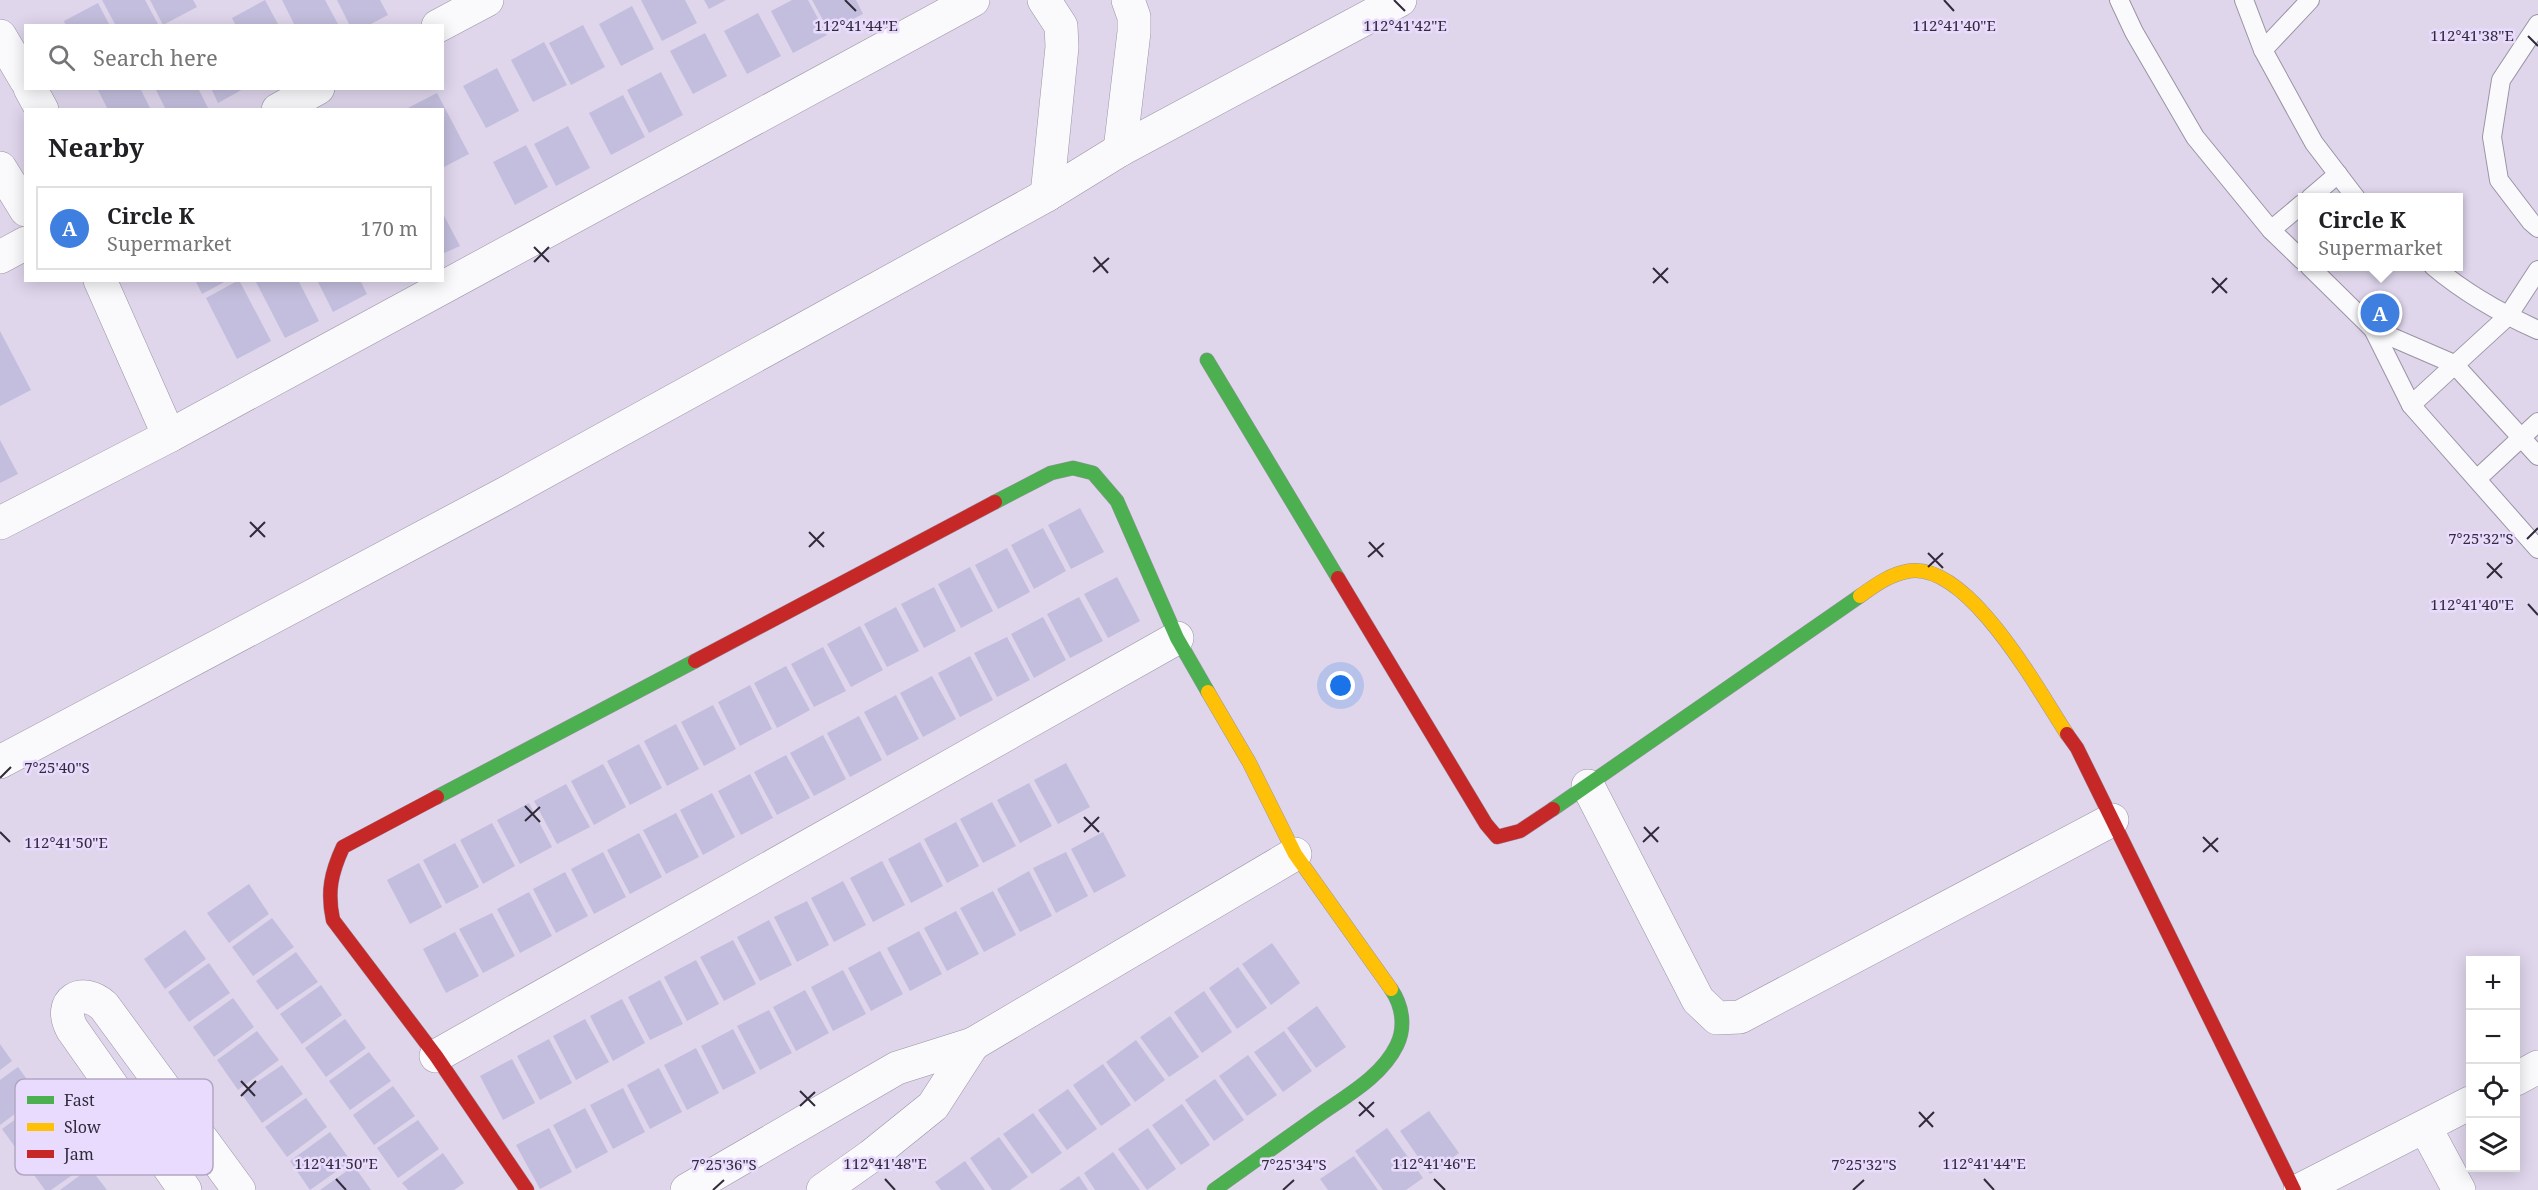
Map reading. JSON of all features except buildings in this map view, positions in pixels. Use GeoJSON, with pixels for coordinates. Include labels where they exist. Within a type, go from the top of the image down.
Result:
{"type":"FeatureCollection","features":[{"type":"Feature","properties":{"kind":"street"},"geometry":{"type":"LineString","coordinates":[[442,24],[487,0]]}},
{"type":"Feature","properties":{"kind":"street"},"geometry":{"type":"LineString","coordinates":[[0,523],[169,436],[973,0]]}},
{"type":"Feature","properties":{"kind":"street"},"geometry":{"type":"LineString","coordinates":[[1044,0],[1060,26],[1062,47],[1047,195]]}},
{"type":"Feature","properties":{"kind":"street"},"geometry":{"type":"LineString","coordinates":[[1120,150],[1134,32],[1134,17],[1128,0]]}},
{"type":"Feature","properties":{"kind":"street"},"geometry":{"type":"LineString","coordinates":[[0,762],[495,499],[1047,195],[1120,150],[1400,0]]}},
{"type":"Feature","properties":{"kind":"street"},"geometry":{"type":"LineString","coordinates":[[0,36],[24,77]]}},
{"type":"Feature","properties":{"kind":"street"},"geometry":{"type":"LineString","coordinates":[[31,90],[41,108]]}},
{"type":"Feature","properties":{"kind":"street"},"geometry":{"type":"LineString","coordinates":[[282,108],[314,90]]}},
{"type":"Feature","properties":{"kind":"street"},"geometry":{"type":"LineString","coordinates":[[0,168],[24,207]]}},
{"type":"Feature","properties":{"kind":"street"},"geometry":{"type":"LineString","coordinates":[[0,257],[24,244]]}},
{"type":"Feature","properties":{"kind":"street"},"geometry":{"type":"LineString","coordinates":[[101,282],[169,436]]}},
{"type":"Feature","properties":{"kind":"street"},"geometry":{"type":"LineString","coordinates":[[1207,360],[1497,837],[1520,831],[1874,586],[1894,575],[1921,571],[1944,579],[1965,594],[1995,625],[2077,748],[2294,1190]]}},
{"type":"Feature","properties":{"kind":"street"},"geometry":{"type":"LineString","coordinates":[[527,1190],[436,1056],[333,920],[327,897],[330,874],[342,847],[1051,473],[1073,468],[1093,473],[1117,501],[1177,638],[1249,762],[1294,854],[1398,999],[1402,1013],[1401,1037],[1396,1048],[1381,1066],[1357,1088],[1214,1190]]}},
{"type":"Feature","properties":{"kind":"street"},"geometry":{"type":"LineString","coordinates":[[436,1056],[1177,638]]}},
{"type":"Feature","properties":{"kind":"street"},"geometry":{"type":"LineString","coordinates":[[1588,786],[1698,1000],[1717,1018],[1740,1017],[2112,820]]}},
{"type":"Feature","properties":{"kind":"street"},"geometry":{"type":"LineString","coordinates":[[687,1190],[897,1068],[973,1044],[1294,854]]}},
{"type":"Feature","properties":{"kind":"street"},"geometry":{"type":"LineString","coordinates":[[108,1079],[67,1020],[70,1004],[81,996],[90,997],[104,1006],[158,1079]]}},
{"type":"Feature","properties":{"kind":"street"},"geometry":{"type":"LineString","coordinates":[[823,1190],[871,1156],[933,1106],[973,1044]]}},
{"type":"Feature","properties":{"kind":"street"},"geometry":{"type":"LineString","coordinates":[[2520,1077],[2538,1067]]}},
{"type":"Feature","properties":{"kind":"street"},"geometry":{"type":"LineString","coordinates":[[2300,1190],[2466,1105]]}},
{"type":"Feature","properties":{"kind":"street"},"geometry":{"type":"LineString","coordinates":[[2426,1127],[2459,1190]]}},
{"type":"Feature","properties":{"kind":"street"},"geometry":{"type":"LineString","coordinates":[[213,1155],[239,1190]]}},
{"type":"Feature","properties":{"kind":"street"},"geometry":{"type":"LineString","coordinates":[[175,1175],[185,1190]]}},
{"type":"Feature","properties":{"kind":"lane"},"geometry":{"type":"LineString","coordinates":[[2119,0],[2134,32],[2195,137],[2271,230],[2298,256]]}},
{"type":"Feature","properties":{"kind":"lane"},"geometry":{"type":"LineString","coordinates":[[2244,0],[2263,50],[2314,143],[2352,193]]}},
{"type":"Feature","properties":{"kind":"lane"},"geometry":{"type":"LineString","coordinates":[[2263,50],[2310,0]]}},
{"type":"Feature","properties":{"kind":"lane"},"geometry":{"type":"LineString","coordinates":[[2538,24],[2501,80],[2492,137],[2499,180],[2538,228]]}},
{"type":"Feature","properties":{"kind":"lane"},"geometry":{"type":"LineString","coordinates":[[2316,193],[2338,174]]}},
{"type":"Feature","properties":{"kind":"lane"},"geometry":{"type":"LineString","coordinates":[[2271,230],[2298,207]]}},
{"type":"Feature","properties":{"kind":"lane"},"geometry":{"type":"LineString","coordinates":[[2411,405],[2508,316],[2538,270]]}},
{"type":"Feature","properties":{"kind":"lane"},"geometry":{"type":"LineString","coordinates":[[2313,271],[2373,329],[2411,405],[2538,549]]}},
{"type":"Feature","properties":{"kind":"lane"},"geometry":{"type":"LineString","coordinates":[[2438,271],[2457,286],[2508,316],[2538,330]]}},
{"type":"Feature","properties":{"kind":"lane"},"geometry":{"type":"LineString","coordinates":[[2373,329],[2454,364],[2538,456]]}},
{"type":"Feature","properties":{"kind":"lane"},"geometry":{"type":"LineString","coordinates":[[2477,479],[2538,422]]}},
{"type":"Feature","properties":{"kind":"traffic: fast"},"geometry":{"type":"LineString","coordinates":[[1207,360],[1338,578]]}},
{"type":"Feature","properties":{"kind":"traffic: fast"},"geometry":{"type":"LineString","coordinates":[[995,502],[1051,473],[1073,468],[1093,473],[1117,501],[1177,638],[1208,692]]}},
{"type":"Feature","properties":{"kind":"traffic: fast"},"geometry":{"type":"LineString","coordinates":[[1553,809],[1860,596]]}},
{"type":"Feature","properties":{"kind":"traffic: fast"},"geometry":{"type":"LineString","coordinates":[[437,797],[695,661]]}},
{"type":"Feature","properties":{"kind":"traffic: fast"},"geometry":{"type":"LineString","coordinates":[[1214,1190],[1349,1094],[1382,1067],[1397,1045],[1402,1023],[1398,1002],[1391,989]]}},
{"type":"Feature","properties":{"kind":"traffic: slow"},"geometry":{"type":"LineString","coordinates":[[1860,596],[1877,584],[1909,571],[1932,574],[1955,586],[1978,607],[2000,633],[2067,734]]}},
{"type":"Feature","properties":{"kind":"traffic: slow"},"geometry":{"type":"LineString","coordinates":[[1208,692],[1249,762],[1295,854],[1391,989]]}},
{"type":"Feature","properties":{"kind":"traffic: jam"},"geometry":{"type":"LineString","coordinates":[[695,661],[995,502]]}},
{"type":"Feature","properties":{"kind":"traffic: jam"},"geometry":{"type":"LineString","coordinates":[[1338,578],[1486,824],[1497,837],[1520,831],[1553,809]]}},
{"type":"Feature","properties":{"kind":"traffic: jam"},"geometry":{"type":"LineString","coordinates":[[2067,734],[2077,748],[2294,1190]]}},
{"type":"Feature","properties":{"kind":"traffic: jam"},"geometry":{"type":"LineString","coordinates":[[437,797],[343,847],[331,883],[330,900],[333,920],[436,1056],[527,1190]]}},
{"type":"Feature","properties":{"kind":"place","name":"Circle K"},"geometry":{"type":"Point","coordinates":[2380,313]}}]}
